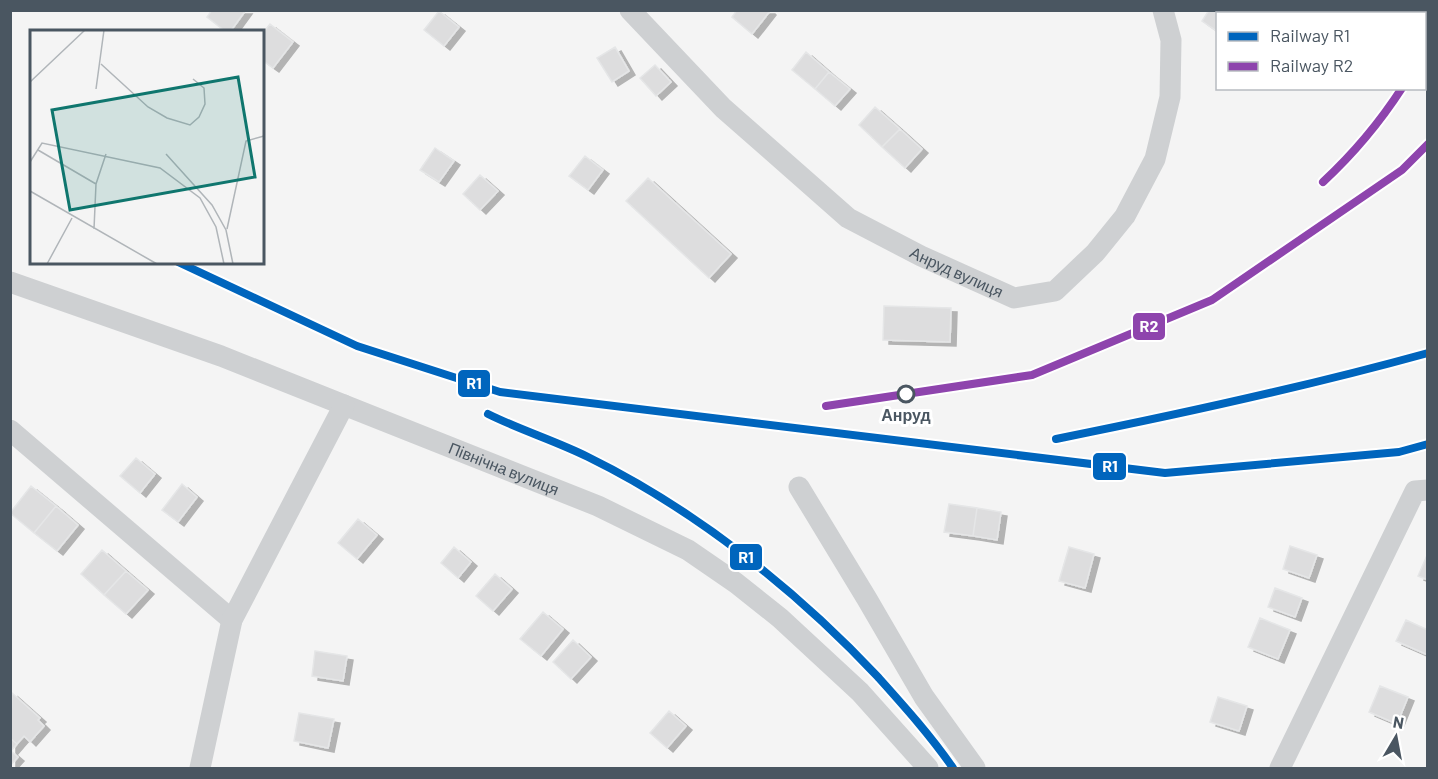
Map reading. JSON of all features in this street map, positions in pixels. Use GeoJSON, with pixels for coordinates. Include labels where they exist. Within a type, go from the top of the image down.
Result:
{"type":"FeatureCollection","features":[{"type":"Feature","properties":{"kind":"street","name":"Анруд вулиця"},"geometry":{"type":"LineString","coordinates":[[630,10],[723,108],[848,218],[921,256],[1014,298],[1055,291],[1095,253],[1125,216],[1155,159],[1170,97],[1171,40],[1163,10]]}},
{"type":"Feature","properties":{"kind":"street","name":"Північна вулиця"},"geometry":{"type":"LineString","coordinates":[[10,282],[221,356],[598,506],[688,550],[736,583],[780,618],[860,692],[928,768]]}},
{"type":"Feature","properties":{"kind":"street"},"geometry":{"type":"LineString","coordinates":[[200,768],[232,620],[344,405]]}},
{"type":"Feature","properties":{"kind":"street"},"geometry":{"type":"LineString","coordinates":[[10,430],[232,620]]}},
{"type":"Feature","properties":{"kind":"street"},"geometry":{"type":"LineString","coordinates":[[799,487],[924,697],[975,768]]}},
{"type":"Feature","properties":{"kind":"street"},"geometry":{"type":"LineString","coordinates":[[1280,768],[1415,491],[1428,490]]}},
{"type":"Feature","properties":{"kind":"building"},"geometry":{"type":"Polygon","coordinates":[[[212,10],[246,10],[231,30],[223,30],[207,17],[212,10]]]}},
{"type":"Feature","properties":{"kind":"building"},"geometry":{"type":"Polygon","coordinates":[[[737,10],[770,11],[752,34],[732,17],[737,10]]]}},
{"type":"Feature","properties":{"kind":"building"},"geometry":{"type":"Polygon","coordinates":[[[1209,10],[1281,10],[1284,12],[1216,12],[1216,31],[1202,21],[1209,10]]]}},
{"type":"Feature","properties":{"kind":"building"},"geometry":{"type":"Polygon","coordinates":[[[439,11],[459,27],[444,46],[424,30],[439,11]]]}},
{"type":"Feature","properties":{"kind":"building"},"geometry":{"type":"Polygon","coordinates":[[[270,24],[293,42],[273,68],[264,61],[264,32],[270,24]]]}},
{"type":"Feature","properties":{"kind":"building"},"geometry":{"type":"Polygon","coordinates":[[[615,47],[629,71],[612,82],[597,58],[615,47]]]}},
{"type":"Feature","properties":{"kind":"building"},"geometry":{"type":"Polygon","coordinates":[[[806,52],[829,72],[815,89],[792,70],[806,52]]]}},
{"type":"Feature","properties":{"kind":"building"},"geometry":{"type":"Polygon","coordinates":[[[655,65],[671,82],[656,96],[640,78],[655,65]]]}},
{"type":"Feature","properties":{"kind":"building"},"geometry":{"type":"Polygon","coordinates":[[[829,72],[850,89],[835,106],[815,89],[829,72]]]}},
{"type":"Feature","properties":{"kind":"building"},"geometry":{"type":"Polygon","coordinates":[[[875,107],[900,129],[882,147],[859,125],[875,107]]]}},
{"type":"Feature","properties":{"kind":"building"},"geometry":{"type":"Polygon","coordinates":[[[900,129],[922,149],[905,168],[882,147],[900,129]]]}},
{"type":"Feature","properties":{"kind":"building"},"geometry":{"type":"Polygon","coordinates":[[[435,148],[454,161],[439,182],[420,170],[435,148]]]}},
{"type":"Feature","properties":{"kind":"building"},"geometry":{"type":"Polygon","coordinates":[[[585,156],[603,170],[588,190],[569,176],[585,156]]]}},
{"type":"Feature","properties":{"kind":"building"},"geometry":{"type":"Polygon","coordinates":[[[480,175],[498,191],[480,210],[463,194],[480,175]]]}},
{"type":"Feature","properties":{"kind":"building"},"geometry":{"type":"Polygon","coordinates":[[[648,178],[731,254],[709,278],[626,201],[648,178]]]}},
{"type":"Feature","properties":{"kind":"building"},"geometry":{"type":"Polygon","coordinates":[[[884,306],[951,308],[950,342],[883,340],[884,306]]]}},
{"type":"Feature","properties":{"kind":"building"},"geometry":{"type":"Polygon","coordinates":[[[136,458],[155,474],[140,493],[120,476],[136,458]]]}},
{"type":"Feature","properties":{"kind":"building"},"geometry":{"type":"Polygon","coordinates":[[[182,484],[197,497],[178,522],[162,510],[182,484]]]}},
{"type":"Feature","properties":{"kind":"building"},"geometry":{"type":"Polygon","coordinates":[[[31,486],[56,506],[34,533],[10,513],[31,486]]]}},
{"type":"Feature","properties":{"kind":"building"},"geometry":{"type":"Polygon","coordinates":[[[949,504],[977,508],[973,536],[944,532],[949,504]]]}},
{"type":"Feature","properties":{"kind":"building"},"geometry":{"type":"Polygon","coordinates":[[[56,506],[78,525],[57,551],[34,533],[56,506]]]}},
{"type":"Feature","properties":{"kind":"building"},"geometry":{"type":"Polygon","coordinates":[[[977,508],[1001,512],[997,540],[973,536],[977,508]]]}},
{"type":"Feature","properties":{"kind":"building"},"geometry":{"type":"Polygon","coordinates":[[[358,519],[377,535],[357,559],[338,543],[358,519]]]}},
{"type":"Feature","properties":{"kind":"building"},"geometry":{"type":"Polygon","coordinates":[[[1290,546],[1317,555],[1309,578],[1283,569],[1290,546]]]}},
{"type":"Feature","properties":{"kind":"building"},"geometry":{"type":"Polygon","coordinates":[[[454,547],[471,562],[458,578],[441,563],[454,547]]]}},
{"type":"Feature","properties":{"kind":"building"},"geometry":{"type":"Polygon","coordinates":[[[1069,547],[1094,554],[1085,588],[1059,581],[1069,547]]]}},
{"type":"Feature","properties":{"kind":"building"},"geometry":{"type":"Polygon","coordinates":[[[102,550],[126,571],[104,595],[81,574],[102,550]]]}},
{"type":"Feature","properties":{"kind":"building"},"geometry":{"type":"Polygon","coordinates":[[[1428,553],[1428,580],[1418,576],[1428,553]]]}},
{"type":"Feature","properties":{"kind":"building"},"geometry":{"type":"Polygon","coordinates":[[[126,571],[148,590],[126,614],[104,595],[126,571]]]}},
{"type":"Feature","properties":{"kind":"building"},"geometry":{"type":"Polygon","coordinates":[[[495,574],[512,589],[493,611],[476,596],[495,574]]]}},
{"type":"Feature","properties":{"kind":"building"},"geometry":{"type":"Polygon","coordinates":[[[1275,588],[1302,598],[1295,617],[1268,607],[1275,588]]]}},
{"type":"Feature","properties":{"kind":"building"},"geometry":{"type":"Polygon","coordinates":[[[543,612],[563,629],[541,656],[520,639],[543,612]]]}},
{"type":"Feature","properties":{"kind":"building"},"geometry":{"type":"Polygon","coordinates":[[[1260,618],[1290,630],[1278,659],[1248,647],[1260,618]]]}},
{"type":"Feature","properties":{"kind":"building"},"geometry":{"type":"Polygon","coordinates":[[[1406,620],[1428,630],[1428,655],[1396,641],[1406,620]]]}},
{"type":"Feature","properties":{"kind":"building"},"geometry":{"type":"Polygon","coordinates":[[[573,640],[591,657],[571,679],[553,662],[573,640]]]}},
{"type":"Feature","properties":{"kind":"building"},"geometry":{"type":"Polygon","coordinates":[[[315,651],[347,656],[343,681],[312,676],[315,651]]]}},
{"type":"Feature","properties":{"kind":"building"},"geometry":{"type":"Polygon","coordinates":[[[1380,686],[1408,697],[1397,724],[1369,712],[1380,686]]]}},
{"type":"Feature","properties":{"kind":"building"},"geometry":{"type":"Polygon","coordinates":[[[12,693],[40,718],[38,720],[44,726],[30,742],[24,736],[17,744],[10,738],[12,693]]]}},
{"type":"Feature","properties":{"kind":"building"},"geometry":{"type":"Polygon","coordinates":[[[1218,697],[1247,706],[1239,731],[1210,722],[1218,697]]]}},
{"type":"Feature","properties":{"kind":"building"},"geometry":{"type":"Polygon","coordinates":[[[669,711],[686,726],[667,748],[650,733],[669,711]]]}},
{"type":"Feature","properties":{"kind":"building"},"geometry":{"type":"Polygon","coordinates":[[[299,713],[334,719],[328,748],[294,741],[299,713]]]}},
{"type":"Feature","properties":{"kind":"building"},"geometry":{"type":"Polygon","coordinates":[[[10,738],[17,744],[11,751],[18,757],[10,766],[10,738]]]}},
{"type":"Feature","properties":{"kind":"rail line","name":"R2"},"geometry":{"type":"LineString","coordinates":[[1323,182],[1365,138],[1401,90]]}},
{"type":"Feature","properties":{"kind":"rail line","name":"R2"},"geometry":{"type":"LineString","coordinates":[[826,406],[1032,375],[1212,300],[1402,170],[1428,144]]}},
{"type":"Feature","properties":{"kind":"rail line","name":"R1"},"geometry":{"type":"LineString","coordinates":[[182,264],[357,346],[500,392],[1165,473],[1399,452],[1428,444]]}},
{"type":"Feature","properties":{"kind":"rail line","name":"R1"},"geometry":{"type":"LineString","coordinates":[[1056,439],[1243,399],[1428,353]]}},
{"type":"Feature","properties":{"kind":"rail line","name":"R1"},"geometry":{"type":"LineString","coordinates":[[488,414],[576,451],[628,478],[706,527],[743,554],[813,613],[878,677],[936,744],[953,768]]}},
{"type":"Feature","properties":{"kind":"place","name":"Анруд"},"geometry":{"type":"Point","coordinates":[906,394]}}]}
